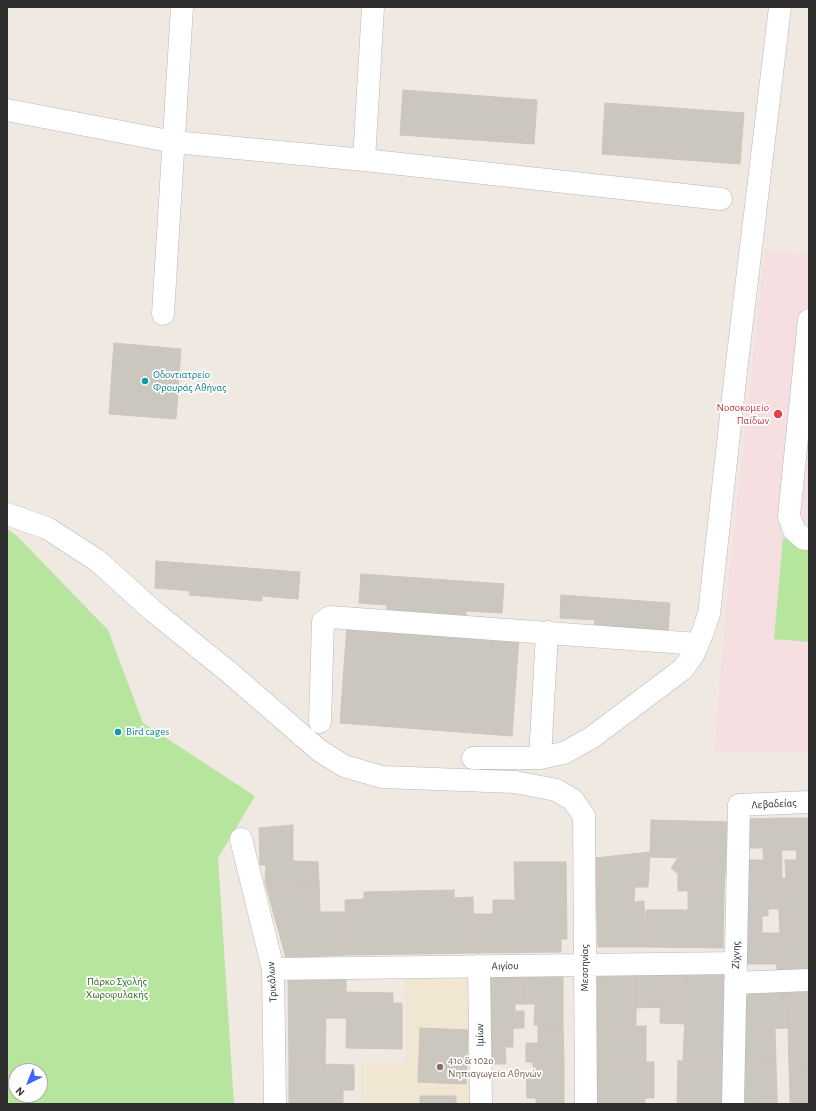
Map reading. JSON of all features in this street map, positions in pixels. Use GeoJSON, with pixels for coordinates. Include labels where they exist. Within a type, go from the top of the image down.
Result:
{"type":"FeatureCollection","features":[{"type":"Feature","properties":{"kind":"street"},"geometry":{"type":"LineString","coordinates":[[163,314],[182,7]]}},
{"type":"Feature","properties":{"kind":"street"},"geometry":{"type":"LineString","coordinates":[[364,160],[373,7]]}},
{"type":"Feature","properties":{"kind":"street"},"geometry":{"type":"LineString","coordinates":[[473,758],[540,758],[564,753],[591,738],[683,670],[694,655],[709,614],[736,363],[780,7]]}},
{"type":"Feature","properties":{"kind":"street"},"geometry":{"type":"LineString","coordinates":[[7,110],[174,142],[364,160],[721,199]]}},
{"type":"Feature","properties":{"kind":"street"},"geometry":{"type":"LineString","coordinates":[[809,320],[789,516],[794,530],[804,539],[809,539]]}},
{"type":"Feature","properties":{"kind":"street","name":"Μεσσηνίας"},"geometry":{"type":"LineString","coordinates":[[7,514],[47,528],[98,561],[152,610],[230,673],[320,750],[344,766],[382,777],[516,782],[556,790],[573,800],[584,816],[586,1104]]}},
{"type":"Feature","properties":{"kind":"street"},"geometry":{"type":"LineString","coordinates":[[320,722],[323,622],[330,617],[698,644]]}},
{"type":"Feature","properties":{"kind":"street"},"geometry":{"type":"LineString","coordinates":[[540,758],[547,632]]}},
{"type":"Feature","properties":{"kind":"street","name":"Λεβαδείας"},"geometry":{"type":"LineString","coordinates":[[739,806],[809,802]]}},
{"type":"Feature","properties":{"kind":"street","name":"Ζίχνης"},"geometry":{"type":"LineString","coordinates":[[733,1104],[739,806]]}},
{"type":"Feature","properties":{"kind":"street","name":"Τρικάλων"},"geometry":{"type":"LineString","coordinates":[[241,839],[273,969],[275,1104]]}},
{"type":"Feature","properties":{"kind":"street","name":"Αιγίου"},"geometry":{"type":"LineString","coordinates":[[273,969],[585,965],[736,973],[809,980]]}},
{"type":"Feature","properties":{"kind":"street","name":"Ιμίων"},"geometry":{"type":"LineString","coordinates":[[479,966],[480,1104]]}},
{"type":"Feature","properties":{"kind":"shaded area","name":"Νοσοκομείο Παίδων"},"geometry":{"type":"Polygon","coordinates":[[[765,249],[809,255],[809,752],[714,751],[729,573],[765,249]]]}},
{"type":"Feature","properties":{"kind":"shaded area"},"geometry":{"type":"Polygon","coordinates":[[[404,969],[473,969],[473,1104],[361,1104],[361,1064],[406,1064],[404,969]]]}},
{"type":"Feature","properties":{"kind":"green space","name":"Πάρκο Σχολής Χωροφυλακής"},"geometry":{"type":"Polygon","coordinates":[[[7,529],[17,536],[108,630],[143,723],[255,796],[218,858],[234,1104],[7,1104],[7,529]]]}},
{"type":"Feature","properties":{"kind":"green space"},"geometry":{"type":"Polygon","coordinates":[[[783,538],[809,541],[809,642],[774,639],[783,538]]]}},
{"type":"Feature","properties":{"kind":"building"},"geometry":{"type":"Polygon","coordinates":[[[403,90],[537,100],[534,144],[400,135],[403,90]]]}},
{"type":"Feature","properties":{"kind":"building"},"geometry":{"type":"Polygon","coordinates":[[[605,103],[744,113],[740,164],[602,154],[605,103]]]}},
{"type":"Feature","properties":{"kind":"building","name":"Οδοντιατρείο Φρουράς Αθήνας"},"geometry":{"type":"Polygon","coordinates":[[[114,343],[181,349],[176,419],[109,414],[114,343]]]}},
{"type":"Feature","properties":{"kind":"building"},"geometry":{"type":"Polygon","coordinates":[[[156,561],[300,572],[298,599],[262,596],[262,601],[189,595],[190,591],[155,588],[156,561]]]}},
{"type":"Feature","properties":{"kind":"building"},"geometry":{"type":"Polygon","coordinates":[[[361,574],[504,584],[502,613],[466,611],[466,616],[387,610],[387,605],[359,603],[361,574]]]}},
{"type":"Feature","properties":{"kind":"building"},"geometry":{"type":"Polygon","coordinates":[[[561,595],[670,603],[668,632],[594,626],[595,620],[560,618],[561,595]]]}},
{"type":"Feature","properties":{"kind":"building"},"geometry":{"type":"Polygon","coordinates":[[[347,625],[519,637],[512,736],[340,723],[347,625]]]}},
{"type":"Feature","properties":{"kind":"building"},"geometry":{"type":"Polygon","coordinates":[[[781,818],[782,878],[764,878],[763,848],[749,848],[748,819],[781,818]]]}},
{"type":"Feature","properties":{"kind":"building"},"geometry":{"type":"Polygon","coordinates":[[[781,818],[809,818],[809,860],[797,860],[796,850],[782,850],[781,818]]]}},
{"type":"Feature","properties":{"kind":"building"},"geometry":{"type":"Polygon","coordinates":[[[651,820],[727,822],[726,859],[650,857],[651,820]]]}},
{"type":"Feature","properties":{"kind":"building"},"geometry":{"type":"Polygon","coordinates":[[[293,825],[293,861],[318,862],[319,881],[265,882],[266,865],[260,865],[259,828],[293,825]]]}},
{"type":"Feature","properties":{"kind":"building"},"geometry":{"type":"Polygon","coordinates":[[[650,852],[648,887],[635,887],[634,902],[644,901],[645,947],[598,947],[595,858],[650,852]]]}},
{"type":"Feature","properties":{"kind":"building"},"geometry":{"type":"Polygon","coordinates":[[[678,858],[726,859],[724,890],[678,891],[678,874],[671,868],[678,858]]]}},
{"type":"Feature","properties":{"kind":"building"},"geometry":{"type":"Polygon","coordinates":[[[745,860],[763,860],[764,878],[782,878],[783,890],[745,891],[745,860]]]}},
{"type":"Feature","properties":{"kind":"building"},"geometry":{"type":"Polygon","coordinates":[[[785,860],[809,860],[809,890],[783,890],[782,878],[786,878],[785,860]]]}},
{"type":"Feature","properties":{"kind":"building"},"geometry":{"type":"Polygon","coordinates":[[[514,862],[566,862],[567,939],[561,939],[561,952],[474,953],[473,914],[493,914],[493,900],[515,900],[514,862]]]}},
{"type":"Feature","properties":{"kind":"building"},"geometry":{"type":"Polygon","coordinates":[[[319,881],[320,912],[345,912],[346,955],[286,958],[265,882],[319,881]]]}},
{"type":"Feature","properties":{"kind":"building"},"geometry":{"type":"Polygon","coordinates":[[[454,890],[454,898],[473,897],[474,953],[346,955],[345,900],[364,899],[364,892],[454,890]]]}},
{"type":"Feature","properties":{"kind":"building"},"geometry":{"type":"Polygon","coordinates":[[[688,890],[724,890],[723,948],[645,947],[646,910],[688,910],[688,890]]]}},
{"type":"Feature","properties":{"kind":"building"},"geometry":{"type":"Polygon","coordinates":[[[809,890],[809,917],[779,917],[779,909],[768,909],[768,916],[746,916],[745,891],[809,890]]]}},
{"type":"Feature","properties":{"kind":"building"},"geometry":{"type":"Polygon","coordinates":[[[746,916],[762,916],[762,933],[776,933],[777,964],[747,964],[746,916]]]}},
{"type":"Feature","properties":{"kind":"building"},"geometry":{"type":"Polygon","coordinates":[[[779,917],[809,917],[809,944],[776,944],[776,933],[780,933],[779,917]]]}},
{"type":"Feature","properties":{"kind":"building"},"geometry":{"type":"Polygon","coordinates":[[[776,944],[809,944],[809,969],[777,970],[776,944]]]}},
{"type":"Feature","properties":{"kind":"building"},"geometry":{"type":"Polygon","coordinates":[[[597,973],[636,973],[636,1027],[597,1027],[597,973]]]}},
{"type":"Feature","properties":{"kind":"building"},"geometry":{"type":"Polygon","coordinates":[[[636,973],[661,973],[661,1007],[636,1008],[636,973]]]}},
{"type":"Feature","properties":{"kind":"building"},"geometry":{"type":"Polygon","coordinates":[[[661,973],[687,974],[685,1024],[660,1023],[661,973]]]}},
{"type":"Feature","properties":{"kind":"building"},"geometry":{"type":"Polygon","coordinates":[[[687,974],[727,975],[723,1062],[683,1061],[687,974]]]}},
{"type":"Feature","properties":{"kind":"building"},"geometry":{"type":"Polygon","coordinates":[[[485,976],[524,976],[524,1004],[515,1004],[515,1011],[524,1011],[524,1028],[486,1029],[485,976]]]}},
{"type":"Feature","properties":{"kind":"building"},"geometry":{"type":"Polygon","coordinates":[[[524,976],[563,976],[563,1025],[534,1025],[535,1004],[524,1004],[524,976]]]}},
{"type":"Feature","properties":{"kind":"building"},"geometry":{"type":"Polygon","coordinates":[[[288,979],[346,979],[346,1018],[326,1018],[325,1064],[289,1064],[288,979]]]}},
{"type":"Feature","properties":{"kind":"building"},"geometry":{"type":"Polygon","coordinates":[[[809,991],[809,1065],[789,1066],[787,992],[809,991]]]}},
{"type":"Feature","properties":{"kind":"building"},"geometry":{"type":"Polygon","coordinates":[[[347,992],[393,993],[393,1003],[402,1003],[402,1049],[346,1048],[347,992]]]}},
{"type":"Feature","properties":{"kind":"building"},"geometry":{"type":"Polygon","coordinates":[[[787,992],[788,1028],[741,1029],[740,993],[787,992]]]}},
{"type":"Feature","properties":{"kind":"building"},"geometry":{"type":"Polygon","coordinates":[[[538,1025],[563,1025],[564,1062],[526,1062],[526,1043],[538,1043],[538,1025]]]}},
{"type":"Feature","properties":{"kind":"building"},"geometry":{"type":"Polygon","coordinates":[[[646,1026],[646,1062],[597,1062],[597,1027],[646,1026]]]}},
{"type":"Feature","properties":{"kind":"building"},"geometry":{"type":"Polygon","coordinates":[[[420,1028],[468,1030],[466,1084],[418,1082],[420,1028]]]}},
{"type":"Feature","properties":{"kind":"building"},"geometry":{"type":"Polygon","coordinates":[[[513,1028],[513,1047],[505,1047],[506,1064],[486,1064],[486,1029],[513,1028]]]}},
{"type":"Feature","properties":{"kind":"building"},"geometry":{"type":"Polygon","coordinates":[[[741,1029],[775,1029],[776,1063],[742,1064],[741,1029]]]}},
{"type":"Feature","properties":{"kind":"building"},"geometry":{"type":"Polygon","coordinates":[[[678,1061],[723,1062],[722,1104],[677,1104],[678,1061]]]}},
{"type":"Feature","properties":{"kind":"building"},"geometry":{"type":"Polygon","coordinates":[[[533,1062],[564,1062],[564,1104],[536,1104],[536,1098],[527,1098],[526,1075],[533,1075],[533,1062]]]}},
{"type":"Feature","properties":{"kind":"building"},"geometry":{"type":"Polygon","coordinates":[[[597,1062],[654,1062],[654,1098],[645,1098],[645,1104],[597,1104],[597,1062]]]}},
{"type":"Feature","properties":{"kind":"building"},"geometry":{"type":"Polygon","coordinates":[[[776,1063],[777,1097],[743,1098],[742,1064],[776,1063]]]}},
{"type":"Feature","properties":{"kind":"building"},"geometry":{"type":"Polygon","coordinates":[[[289,1064],[325,1064],[325,1104],[289,1104],[289,1064]]]}},
{"type":"Feature","properties":{"kind":"building"},"geometry":{"type":"Polygon","coordinates":[[[325,1064],[354,1065],[354,1090],[343,1090],[343,1104],[325,1104],[325,1064]]]}},
{"type":"Feature","properties":{"kind":"building"},"geometry":{"type":"Polygon","coordinates":[[[809,1065],[809,1094],[790,1095],[789,1066],[809,1065]]]}},
{"type":"Feature","properties":{"kind":"building"},"geometry":{"type":"Polygon","coordinates":[[[809,1094],[809,1104],[790,1104],[790,1095],[809,1094]]]}},
{"type":"Feature","properties":{"kind":"building"},"geometry":{"type":"Polygon","coordinates":[[[420,1096],[456,1096],[456,1104],[420,1104],[420,1096]]]}},
{"type":"Feature","properties":{"kind":"building"},"geometry":{"type":"Polygon","coordinates":[[[777,1097],[777,1104],[743,1104],[743,1098],[777,1097]]]}},
{"type":"Feature","properties":{"kind":"place","name":"Οδοντιατρείο Φρουράς Αθήνας"},"geometry":{"type":"Point","coordinates":[145,381]}},
{"type":"Feature","properties":{"kind":"place","name":"Νοσοκομείο Παίδων"},"geometry":{"type":"Point","coordinates":[778,414]}},
{"type":"Feature","properties":{"kind":"place","name":"Bird cages"},"geometry":{"type":"Point","coordinates":[118,732]}},
{"type":"Feature","properties":{"kind":"place","name":"41ο & 102ο Νηπιαγωγεία Αθηνών"},"geometry":{"type":"Point","coordinates":[440,1067]}}]}
